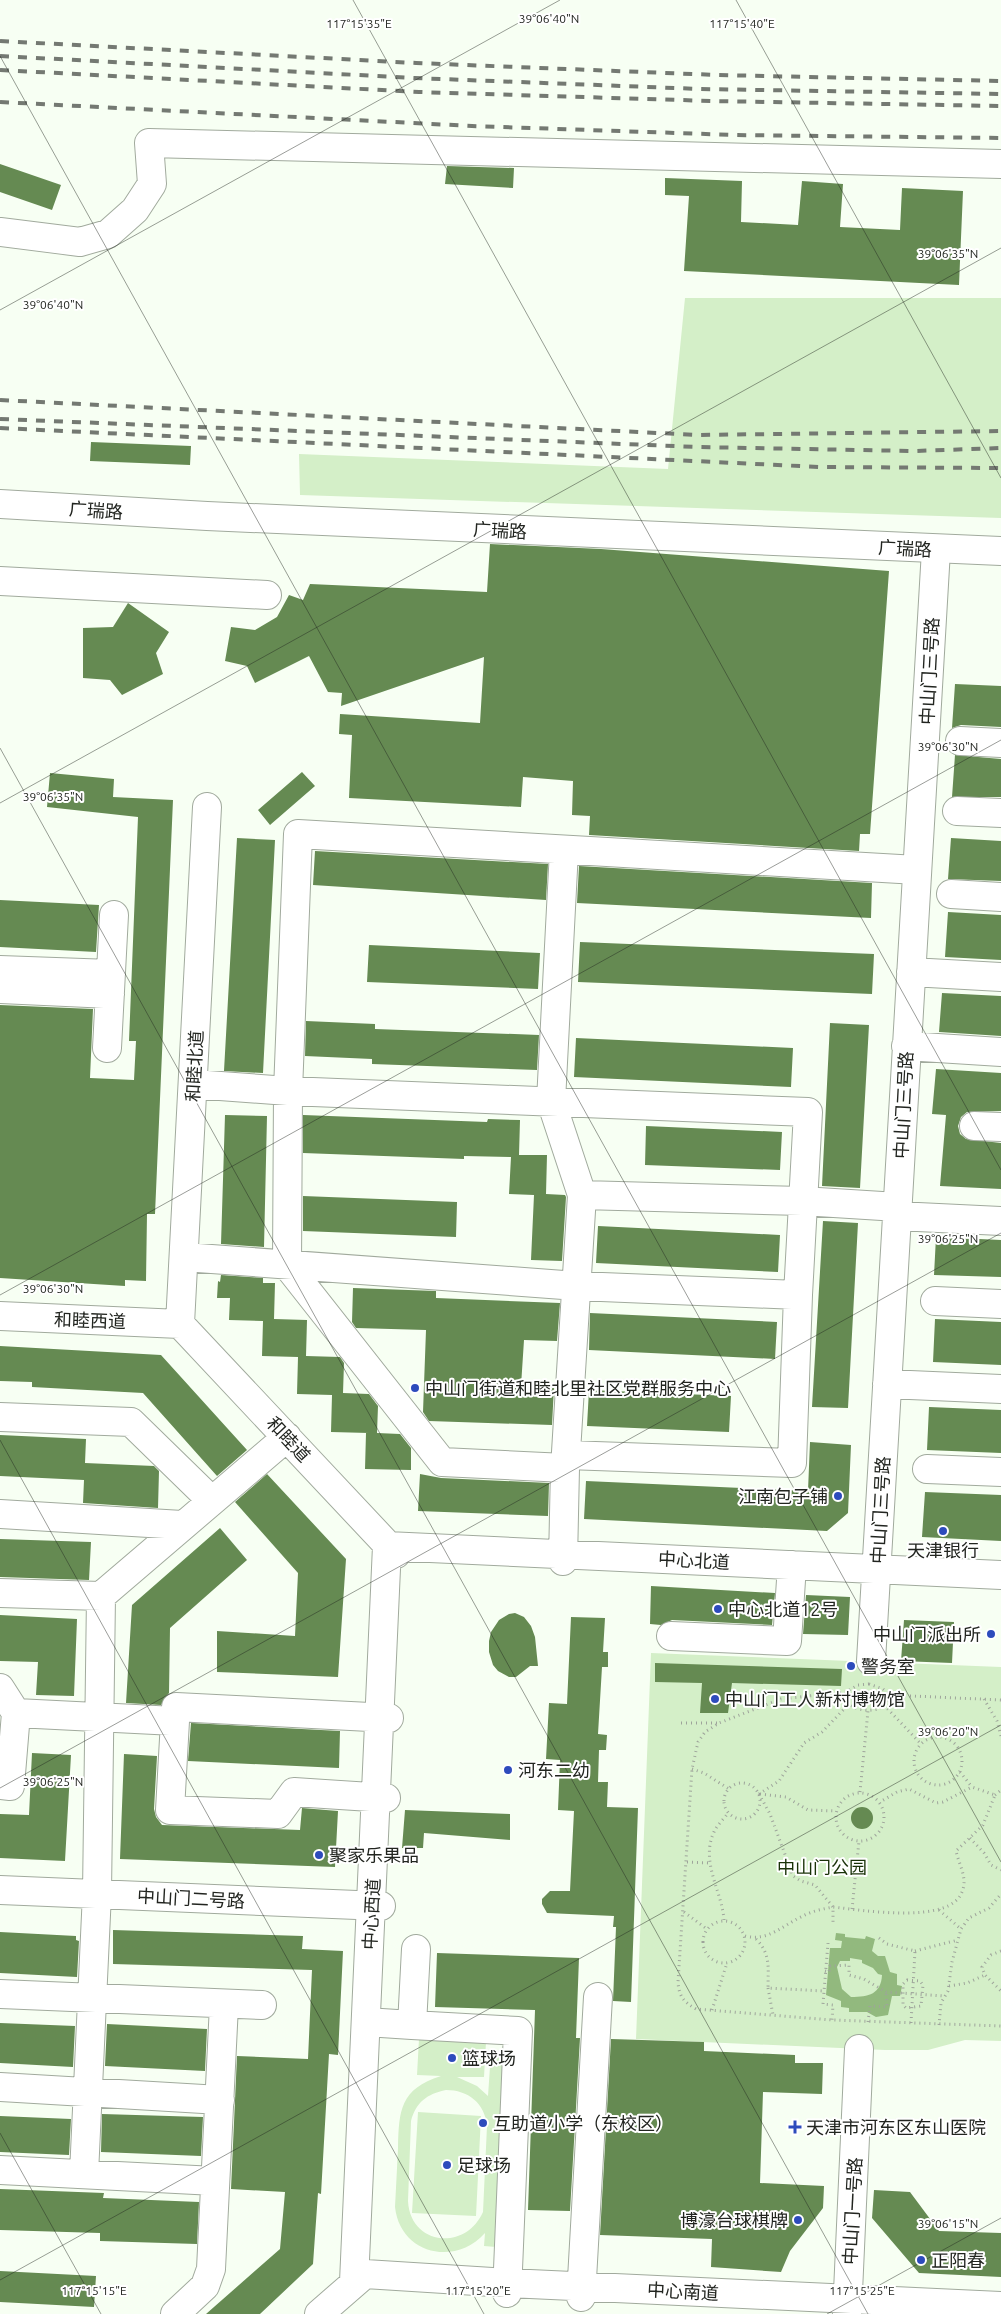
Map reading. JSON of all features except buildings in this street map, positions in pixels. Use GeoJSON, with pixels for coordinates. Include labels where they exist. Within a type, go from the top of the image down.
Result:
{"type":"FeatureCollection","features":[{"type":"Feature","properties":{"kind":"street"},"geometry":{"type":"LineString","coordinates":[[0,232],[80,242],[108,234],[136,210],[152,184],[148,143],[1001,164]]}},
{"type":"Feature","properties":{"kind":"street","name":"广瑞路"},"geometry":{"type":"LineString","coordinates":[[0,504],[227,517],[936,550],[1001,551]]}},
{"type":"Feature","properties":{"kind":"street","name":"中山门三号路"},"geometry":{"type":"LineString","coordinates":[[871,1661],[936,550]]}},
{"type":"Feature","properties":{"kind":"street"},"geometry":{"type":"LineString","coordinates":[[0,582],[267,594]]}},
{"type":"Feature","properties":{"kind":"street"},"geometry":{"type":"LineString","coordinates":[[960,741],[1001,743]]}},
{"type":"Feature","properties":{"kind":"street","name":"和睦北道"},"geometry":{"type":"LineString","coordinates":[[180,1324],[207,807]]}},
{"type":"Feature","properties":{"kind":"street"},"geometry":{"type":"LineString","coordinates":[[957,811],[1001,813]]}},
{"type":"Feature","properties":{"kind":"street"},"geometry":{"type":"LineString","coordinates":[[193,1084],[288,1091],[808,1112],[802,1201],[792,1463],[442,1462],[287,1265],[288,1091],[298,834],[917,870]]}},
{"type":"Feature","properties":{"kind":"street"},"geometry":{"type":"LineString","coordinates":[[564,850],[552,1101],[582,1195],[566,1461],[564,1557]]}},
{"type":"Feature","properties":{"kind":"street"},"geometry":{"type":"LineString","coordinates":[[951,894],[1001,897]]}},
{"type":"Feature","properties":{"kind":"street"},"geometry":{"type":"LineString","coordinates":[[107,1048],[114,915]]}},
{"type":"Feature","properties":{"kind":"street"},"geometry":{"type":"LineString","coordinates":[[0,970],[110,984]]}},
{"type":"Feature","properties":{"kind":"street"},"geometry":{"type":"LineString","coordinates":[[912,972],[1001,977]]}},
{"type":"Feature","properties":{"kind":"street"},"geometry":{"type":"LineString","coordinates":[[0,989],[110,984]]}},
{"type":"Feature","properties":{"kind":"street"},"geometry":{"type":"LineString","coordinates":[[906,1046],[1001,1052]]}},
{"type":"Feature","properties":{"kind":"street"},"geometry":{"type":"LineString","coordinates":[[974,1126],[1001,1127]]}},
{"type":"Feature","properties":{"kind":"street"},"geometry":{"type":"LineString","coordinates":[[582,1195],[802,1201],[1001,1222]]}},
{"type":"Feature","properties":{"kind":"street"},"geometry":{"type":"LineString","coordinates":[[184,1257],[577,1286],[798,1295]]}},
{"type":"Feature","properties":{"kind":"street"},"geometry":{"type":"LineString","coordinates":[[935,1301],[1001,1304]]}},
{"type":"Feature","properties":{"kind":"street","name":"和睦西道"},"geometry":{"type":"LineString","coordinates":[[0,1316],[180,1324]]}},
{"type":"Feature","properties":{"kind":"street","name":"和睦道"},"geometry":{"type":"LineString","coordinates":[[180,1324],[392,1550]]}},
{"type":"Feature","properties":{"kind":"street"},"geometry":{"type":"LineString","coordinates":[[887,1384],[1001,1389]]}},
{"type":"Feature","properties":{"kind":"street"},"geometry":{"type":"LineString","coordinates":[[0,1417],[131,1422],[211,1500]]}},
{"type":"Feature","properties":{"kind":"street"},"geometry":{"type":"LineString","coordinates":[[0,1593],[101,1596],[287,1437]]}},
{"type":"Feature","properties":{"kind":"street"},"geometry":{"type":"LineString","coordinates":[[927,1469],[1001,1472]]}},
{"type":"Feature","properties":{"kind":"street"},"geometry":{"type":"LineString","coordinates":[[0,1514],[182,1525]]}},
{"type":"Feature","properties":{"kind":"street","name":"中心北道"},"geometry":{"type":"LineString","coordinates":[[392,1550],[792,1569],[1001,1575]]}},
{"type":"Feature","properties":{"kind":"street","name":"中心西道"},"geometry":{"type":"LineString","coordinates":[[360,2278],[392,1550]]}},
{"type":"Feature","properties":{"kind":"street"},"geometry":{"type":"LineString","coordinates":[[671,1636],[787,1641],[792,1569]]}},
{"type":"Feature","properties":{"kind":"street","name":"中心北道"},"geometry":{"type":"LineString","coordinates":[[876,1572],[1001,1583]]}},
{"type":"Feature","properties":{"kind":"street"},"geometry":{"type":"LineString","coordinates":[[84,2174],[97,1898],[101,1596]]}},
{"type":"Feature","properties":{"kind":"street"},"geometry":{"type":"LineString","coordinates":[[0,1688],[16,1713],[10,1786],[0,1785]]}},
{"type":"Feature","properties":{"kind":"street"},"geometry":{"type":"LineString","coordinates":[[381,1798],[294,1792],[278,1814],[170,1810],[176,1708],[385,1718]]}},
{"type":"Feature","properties":{"kind":"street"},"geometry":{"type":"LineString","coordinates":[[16,1713],[175,1721]]}},
{"type":"Feature","properties":{"kind":"street","name":"中山门二号路"},"geometry":{"type":"LineString","coordinates":[[0,1890],[97,1898],[376,1910]]}},
{"type":"Feature","properties":{"kind":"street","name":"中山门二号路"},"geometry":{"type":"LineString","coordinates":[[0,1899],[97,1898]]}},
{"type":"Feature","properties":{"kind":"street"},"geometry":{"type":"LineString","coordinates":[[412,2025],[416,1950]]}},
{"type":"Feature","properties":{"kind":"street"},"geometry":{"type":"LineString","coordinates":[[0,1994],[262,2006]]}},
{"type":"Feature","properties":{"kind":"street"},"geometry":{"type":"LineString","coordinates":[[576,2296],[598,1997]]}},
{"type":"Feature","properties":{"kind":"street"},"geometry":{"type":"LineString","coordinates":[[174,2314],[199,2292],[209,2278],[224,2005]]}},
{"type":"Feature","properties":{"kind":"street"},"geometry":{"type":"LineString","coordinates":[[371,2023],[518,2031],[508,2288]]}},
{"type":"Feature","properties":{"kind":"street","name":"中山门一号路"},"geometry":{"type":"LineString","coordinates":[[847,2308],[859,2048]]}},
{"type":"Feature","properties":{"kind":"street"},"geometry":{"type":"LineString","coordinates":[[0,2087],[220,2100]]}},
{"type":"Feature","properties":{"kind":"street"},"geometry":{"type":"LineString","coordinates":[[0,2170],[215,2181]]}},
{"type":"Feature","properties":{"kind":"street"},"geometry":{"type":"LineString","coordinates":[[319,2314],[360,2278]]}},
{"type":"Feature","properties":{"kind":"street","name":"中心南道"},"geometry":{"type":"LineString","coordinates":[[360,2278],[508,2288],[576,2296],[950,2314]]}},
{"type":"Feature","properties":{"kind":"street","name":"中心南道"},"geometry":{"type":"LineString","coordinates":[[847,2308],[1001,2306]]}},
{"type":"Feature","properties":{"kind":"path"},"geometry":{"type":"LineString","coordinates":[[1001,1700],[890,1695],[883,1689],[869,1684],[858,1685],[846,1692],[780,1699],[719,1724],[705,1732],[698,1742],[692,1769],[678,1982],[679,1995],[686,2003],[696,2009],[832,2020],[1001,2026]]}},
{"type":"Feature","properties":{"kind":"path"},"geometry":{"type":"LineString","coordinates":[[846,1692],[849,1704]]}},
{"type":"Feature","properties":{"kind":"path"},"geometry":{"type":"LineString","coordinates":[[849,1704],[868,1711],[884,1705],[889,1701],[890,1695]]}},
{"type":"Feature","properties":{"kind":"path"},"geometry":{"type":"LineString","coordinates":[[984,1699],[997,1721],[1001,1736]]}},
{"type":"Feature","properties":{"kind":"path"},"geometry":{"type":"LineString","coordinates":[[759,1794],[779,1782],[804,1743],[822,1732],[849,1704]]}},
{"type":"Feature","properties":{"kind":"path"},"geometry":{"type":"LineString","coordinates":[[884,1705],[921,1744]]}},
{"type":"Feature","properties":{"kind":"path"},"geometry":{"type":"LineString","coordinates":[[860,1792],[868,1711]]}},
{"type":"Feature","properties":{"kind":"path"},"geometry":{"type":"LineString","coordinates":[[681,1723],[719,1724]]}},
{"type":"Feature","properties":{"kind":"path"},"geometry":{"type":"LineString","coordinates":[[935,1737],[950,1739],[960,1750],[962,1758],[960,1772],[949,1783],[942,1785],[927,1782],[921,1778],[914,1764],[917,1750],[921,1744],[935,1737]]}},
{"type":"Feature","properties":{"kind":"path"},"geometry":{"type":"LineString","coordinates":[[692,1769],[704,1773],[729,1789]]}},
{"type":"Feature","properties":{"kind":"path"},"geometry":{"type":"LineString","coordinates":[[960,1772],[972,1787],[995,1795]]}},
{"type":"Feature","properties":{"kind":"path"},"geometry":{"type":"LineString","coordinates":[[759,1794],[759,1806],[753,1816],[742,1820],[728,1813],[724,1800],[729,1789],[742,1783],[751,1786],[759,1794],[770,1814],[793,1876],[800,1881],[815,1885],[834,1907],[832,1922]]}},
{"type":"Feature","properties":{"kind":"path"},"geometry":{"type":"LineString","coordinates":[[880,1802],[897,1792],[908,1789],[936,1803],[943,1802],[972,1787]]}},
{"type":"Feature","properties":{"kind":"path"},"geometry":{"type":"LineString","coordinates":[[756,1939],[780,1929],[806,1914],[834,1907],[928,1913],[949,1907],[963,1892],[963,1873],[956,1851],[983,1825],[995,1795],[1001,1790]]}},
{"type":"Feature","properties":{"kind":"path"},"geometry":{"type":"LineString","coordinates":[[860,1792],[874,1797],[880,1802],[883,1809],[883,1825],[874,1837],[859,1841],[846,1837],[841,1832],[836,1812],[845,1798],[860,1792]]}},
{"type":"Feature","properties":{"kind":"path"},"geometry":{"type":"LineString","coordinates":[[759,1794],[786,1797],[808,1810],[836,1812]]}},
{"type":"Feature","properties":{"kind":"path"},"geometry":{"type":"LineString","coordinates":[[724,1920],[724,1911],[713,1882],[710,1863],[714,1832],[728,1813]]}},
{"type":"Feature","properties":{"kind":"path"},"geometry":{"type":"LineString","coordinates":[[970,1838],[984,1853],[991,1865],[1001,1870]]}},
{"type":"Feature","properties":{"kind":"path"},"geometry":{"type":"LineString","coordinates":[[852,1909],[859,1841]]}},
{"type":"Feature","properties":{"kind":"path"},"geometry":{"type":"LineString","coordinates":[[687,1862],[710,1863]]}},
{"type":"Feature","properties":{"kind":"path"},"geometry":{"type":"LineString","coordinates":[[939,2025],[941,2003],[949,1986],[961,1930],[969,1918],[989,1908],[1001,1894]]}},
{"type":"Feature","properties":{"kind":"path"},"geometry":{"type":"LineString","coordinates":[[939,1909],[961,1930]]}},
{"type":"Feature","properties":{"kind":"path"},"geometry":{"type":"LineString","coordinates":[[684,1912],[706,1929]]}},
{"type":"Feature","properties":{"kind":"path"},"geometry":{"type":"LineString","coordinates":[[745,1936],[744,1950],[740,1956],[727,1962],[714,1960],[704,1950],[703,1936],[706,1929],[718,1921],[724,1920],[737,1925],[745,1936],[756,1939],[766,1950],[768,1988],[774,2015]]}},
{"type":"Feature","properties":{"kind":"path"},"geometry":{"type":"LineString","coordinates":[[879,1938],[887,1944],[915,1951],[958,1940]]}},
{"type":"Feature","properties":{"kind":"path"},"geometry":{"type":"LineString","coordinates":[[828,1943],[823,2004],[833,2005],[832,2020]]}},
{"type":"Feature","properties":{"kind":"path"},"geometry":{"type":"LineString","coordinates":[[911,2023],[915,1951]]}},
{"type":"Feature","properties":{"kind":"path"},"geometry":{"type":"LineString","coordinates":[[1001,1951],[985,1960],[982,1966],[984,1975],[1001,1991]]}},
{"type":"Feature","properties":{"kind":"path"},"geometry":{"type":"LineString","coordinates":[[712,2010],[727,1962]]}},
{"type":"Feature","properties":{"kind":"path"},"geometry":{"type":"LineString","coordinates":[[826,1971],[830,1966],[841,1967],[842,1964],[848,1965],[849,1976],[864,1979],[886,1992],[912,1996],[944,1996]]}},
{"type":"Feature","properties":{"kind":"path"},"geometry":{"type":"LineString","coordinates":[[949,1986],[967,1983],[984,1975]]}},
{"type":"Feature","properties":{"kind":"path"},"geometry":{"type":"LineString","coordinates":[[907,1980],[920,1981],[923,1985],[921,2006],[906,2008],[903,2005],[902,1995],[903,1984],[907,1980]]}},
{"type":"Feature","properties":{"kind":"path"},"geometry":{"type":"LineString","coordinates":[[768,1988],[823,1991]]}},
{"type":"Feature","properties":{"kind":"path"},"geometry":{"type":"LineString","coordinates":[[868,2022],[870,2006],[887,2006],[886,1992]]}},
{"type":"Feature","properties":{"kind":"green space"},"geometry":{"type":"Polygon","coordinates":[[[685,298],[1001,298],[1001,518],[300,495],[299,454],[668,469],[685,298]]]}},
{"type":"Feature","properties":{"kind":"green space","name":"中山门公园"},"geometry":{"type":"Polygon","coordinates":[[[651,1653],[1001,1667],[1001,2041],[965,2040],[928,2050],[885,2050],[636,2039],[651,1653]]]}},
{"type":"Feature","properties":{"kind":"green space"},"geometry":{"type":"Polygon","coordinates":[[[419,2039],[486,2042],[484,2077],[457,2077],[477,2086],[488,2096],[491,2052],[506,2053],[496,2247],[484,2246],[485,2233],[473,2244],[459,2250],[445,2252],[431,2250],[418,2245],[407,2236],[399,2223],[395,2207],[398,2135],[401,2112],[404,2103],[417,2087],[441,2076],[417,2075],[419,2039]],[[446,2090],[433,2094],[423,2100],[413,2114],[411,2121],[408,2201],[411,2216],[418,2227],[428,2234],[440,2238],[452,2238],[464,2233],[475,2225],[483,2212],[486,2118],[474,2099],[461,2092],[446,2090]]]}},
{"type":"Feature","properties":{"kind":"green space","name":"足球场"},"geometry":{"type":"Polygon","coordinates":[[[418,2112],[481,2116],[476,2216],[412,2213],[418,2112]]]}},
{"type":"Feature","properties":{"kind":"shaded area"},"geometry":{"type":"Polygon","coordinates":[[[836,1933],[845,1934],[845,1937],[865,1939],[866,1936],[875,1939],[872,1951],[878,1956],[885,1956],[890,1972],[897,1974],[897,1985],[902,1986],[900,1996],[892,1996],[888,2015],[876,2017],[867,2012],[849,2012],[849,2008],[841,2007],[841,2001],[826,1995],[830,1948],[841,1948],[842,1941],[835,1940],[836,1933]],[[850,1958],[850,1961],[840,1961],[837,1967],[842,1989],[851,1997],[873,1993],[881,1981],[882,1975],[862,1963],[862,1960],[850,1958]]]}},
{"type":"Feature","properties":{"kind":"railway"},"geometry":{"type":"LineString","coordinates":[[0,41],[416,63],[717,75],[1001,81]]}},
{"type":"Feature","properties":{"kind":"railway"},"geometry":{"type":"LineString","coordinates":[[0,56],[414,78],[701,89],[1001,94]]}},
{"type":"Feature","properties":{"kind":"railway"},"geometry":{"type":"LineString","coordinates":[[0,70],[419,92],[712,101],[1001,106]]}},
{"type":"Feature","properties":{"kind":"railway"},"geometry":{"type":"LineString","coordinates":[[0,102],[472,126],[735,135],[1001,138]]}},
{"type":"Feature","properties":{"kind":"railway"},"geometry":{"type":"LineString","coordinates":[[0,400],[698,435],[1001,431]]}},
{"type":"Feature","properties":{"kind":"railway"},"geometry":{"type":"LineString","coordinates":[[0,419],[698,447],[915,451],[1001,448]]}},
{"type":"Feature","properties":{"kind":"railway"},"geometry":{"type":"LineString","coordinates":[[0,428],[820,467],[1001,468]]}},
{"type":"Feature","properties":{"kind":"place","name":"中山门街道和睦北里社区党群服务中心"},"geometry":{"type":"Point","coordinates":[415,1388]}},
{"type":"Feature","properties":{"kind":"place","name":"江南包子铺"},"geometry":{"type":"Point","coordinates":[838,1496]}},
{"type":"Feature","properties":{"kind":"place","name":"天津银行"},"geometry":{"type":"Point","coordinates":[943,1531]}},
{"type":"Feature","properties":{"kind":"place","name":"中心北道12号"},"geometry":{"type":"Point","coordinates":[718,1609]}},
{"type":"Feature","properties":{"kind":"place","name":"中山门派出所"},"geometry":{"type":"Point","coordinates":[991,1634]}},
{"type":"Feature","properties":{"kind":"place","name":"警务室"},"geometry":{"type":"Point","coordinates":[851,1666]}},
{"type":"Feature","properties":{"kind":"place","name":"中山门工人新村博物馆"},"geometry":{"type":"Point","coordinates":[715,1699]}},
{"type":"Feature","properties":{"kind":"place","name":"河东二幼"},"geometry":{"type":"Point","coordinates":[508,1770]}},
{"type":"Feature","properties":{"kind":"place","name":"聚家乐果品"},"geometry":{"type":"Point","coordinates":[319,1855]}},
{"type":"Feature","properties":{"kind":"place","name":"篮球场"},"geometry":{"type":"Point","coordinates":[452,2058]}},
{"type":"Feature","properties":{"kind":"place","name":"互助道小学（东校区）"},"geometry":{"type":"Point","coordinates":[483,2123]}},
{"type":"Feature","properties":{"kind":"place","name":"天津市河东区东山医院"},"geometry":{"type":"Point","coordinates":[795,2127]}},
{"type":"Feature","properties":{"kind":"place","name":"足球场"},"geometry":{"type":"Point","coordinates":[447,2165]}},
{"type":"Feature","properties":{"kind":"place","name":"博濠台球棋牌"},"geometry":{"type":"Point","coordinates":[798,2220]}},
{"type":"Feature","properties":{"kind":"place","name":"正阳春"},"geometry":{"type":"Point","coordinates":[921,2260]}}]}
